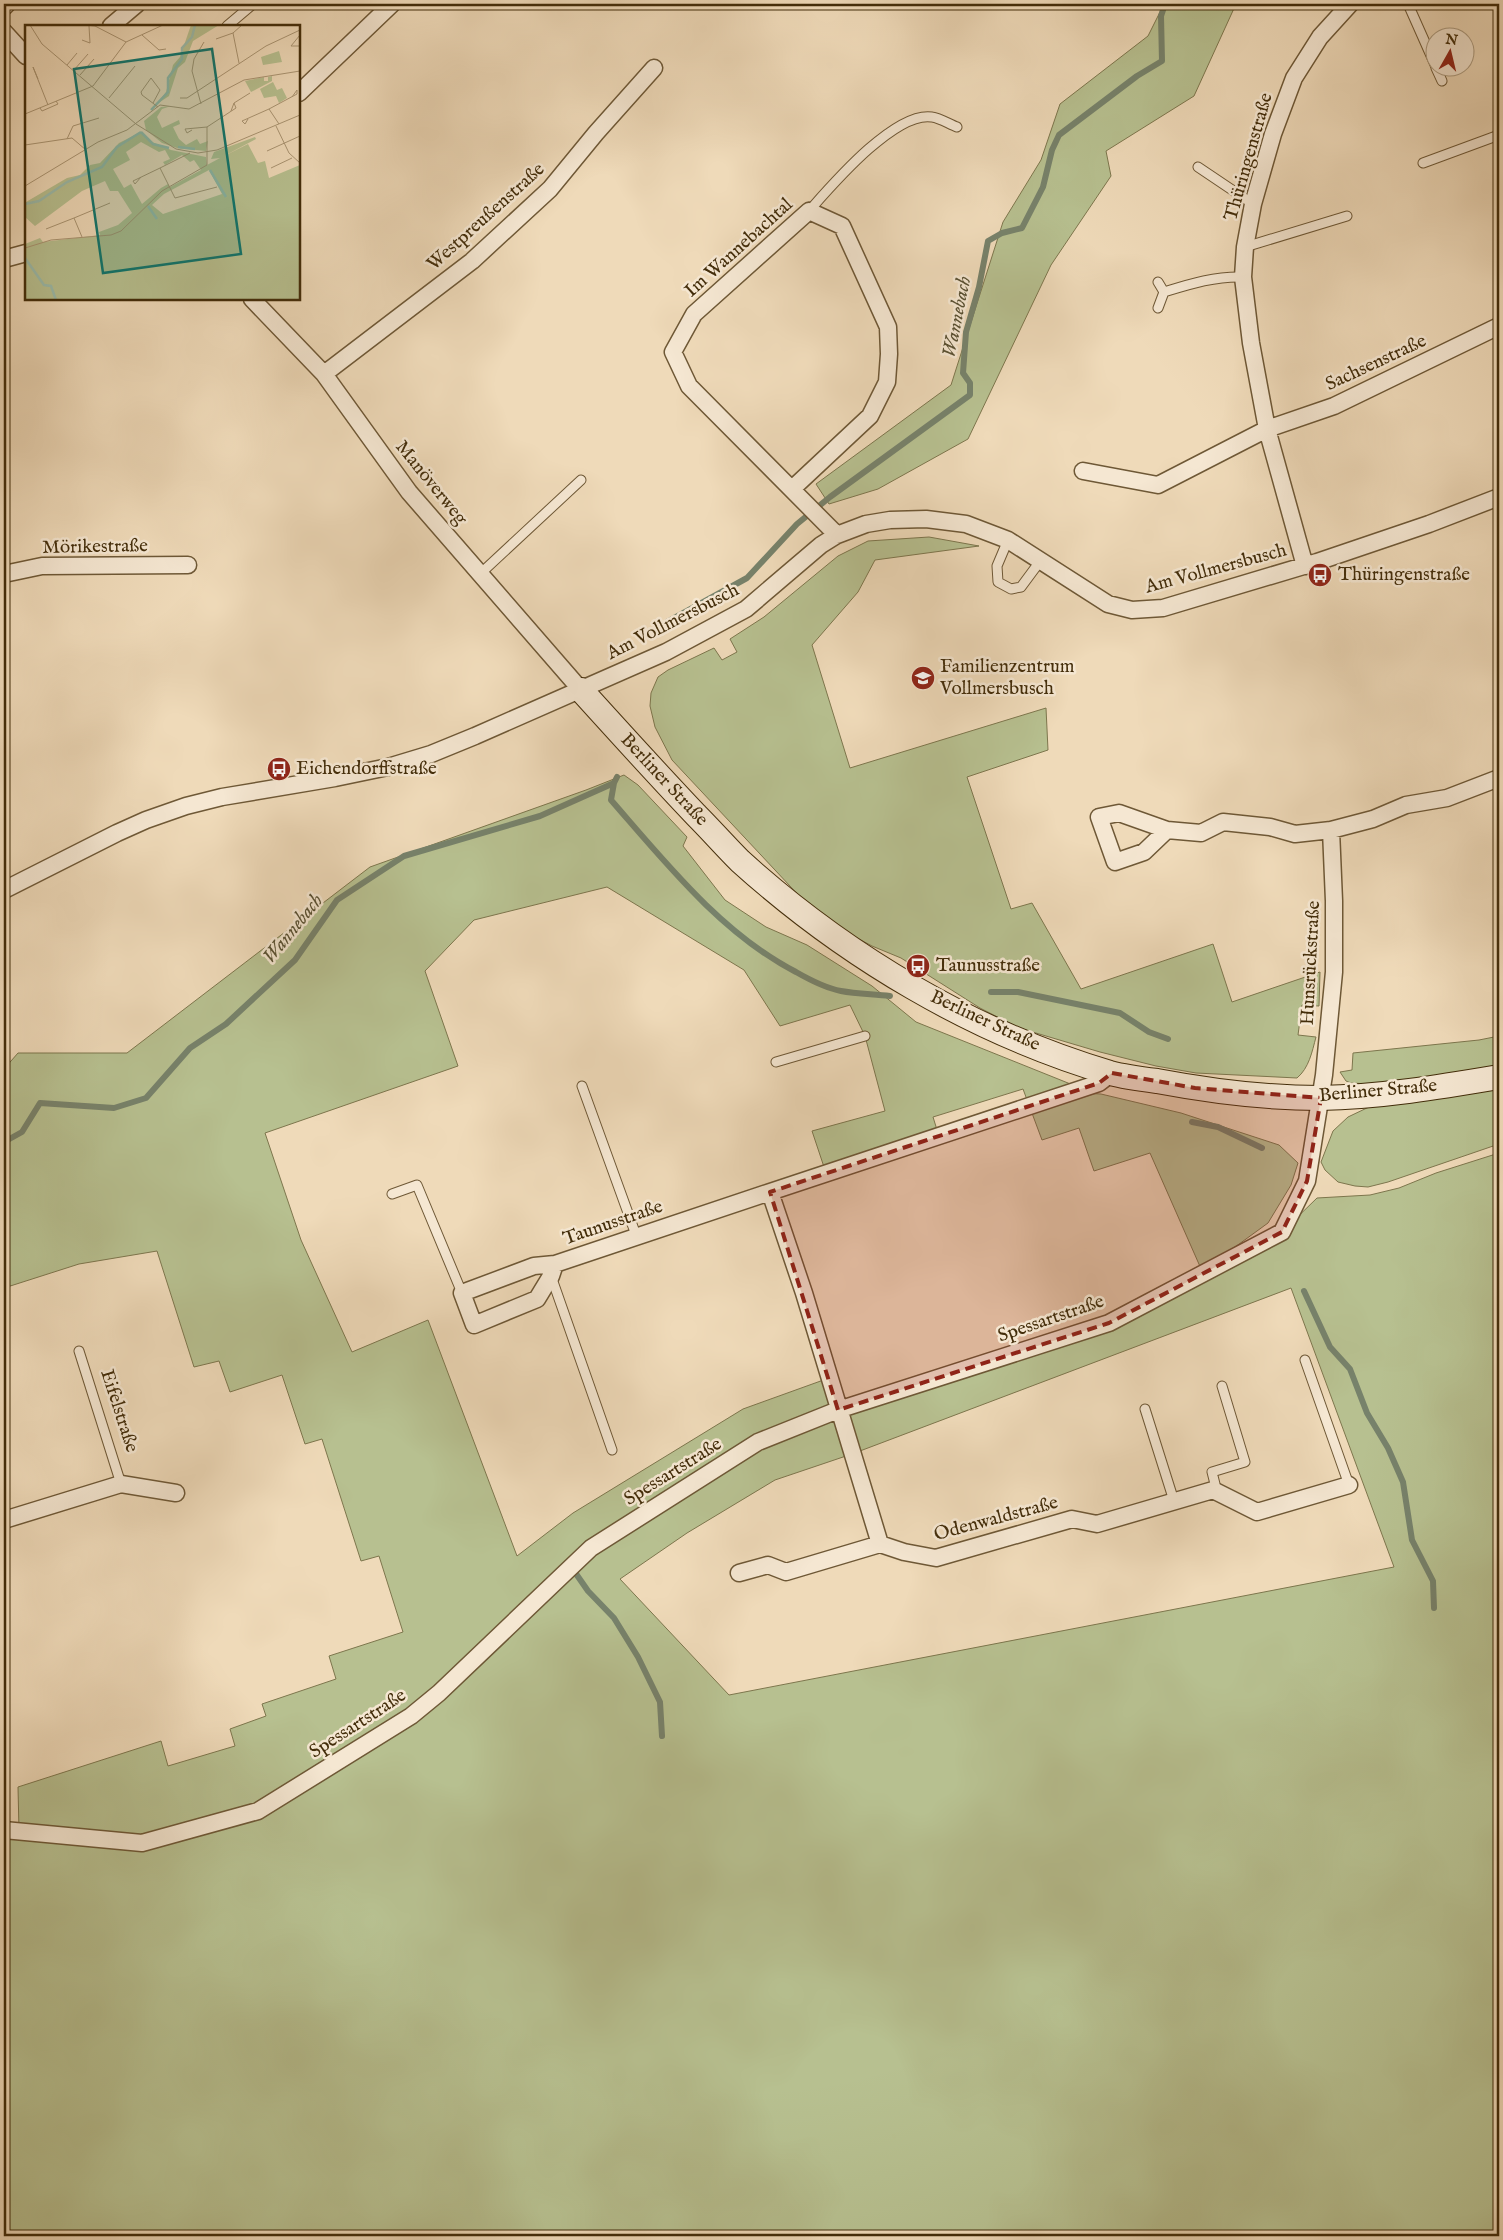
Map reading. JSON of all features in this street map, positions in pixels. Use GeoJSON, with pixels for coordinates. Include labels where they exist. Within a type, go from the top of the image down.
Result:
{"type":"FeatureCollection","features":[{"type":"Feature","properties":{"kind":"street"},"geometry":{"type":"LineString","coordinates":[[112,25],[137,4]]}},
{"type":"Feature","properties":{"kind":"street"},"geometry":{"type":"LineString","coordinates":[[300,92],[392,4]]}},
{"type":"Feature","properties":{"kind":"street","name":"Thüringenstraße"},"geometry":{"type":"LineString","coordinates":[[1305,566],[1267,429],[1251,343],[1243,277],[1245,247],[1253,204],[1273,134],[1294,78],[1320,37],[1350,4]]}},
{"type":"Feature","properties":{"kind":"street"},"geometry":{"type":"LineString","coordinates":[[4,32],[25,55]]}},
{"type":"Feature","properties":{"kind":"street","name":"Westpreußenstraße"},"geometry":{"type":"LineString","coordinates":[[324,374],[472,261],[550,189],[596,133],[654,68]]}},
{"type":"Feature","properties":{"kind":"street","name":"Im Wannebachtal"},"geometry":{"type":"LineString","coordinates":[[798,495],[870,416],[886,382],[889,354],[888,327],[842,226],[809,211],[694,314],[673,352],[689,386],[837,535]]}},
{"type":"Feature","properties":{"kind":"street"},"geometry":{"type":"LineString","coordinates":[[4,259],[25,253]]}},
{"type":"Feature","properties":{"kind":"street","name":"Manöverweg"},"geometry":{"type":"LineString","coordinates":[[253,300],[324,374],[409,492],[581,690]]}},
{"type":"Feature","properties":{"kind":"street","name":"Sachsenstraße"},"geometry":{"type":"LineString","coordinates":[[1267,429],[1334,406],[1499,326]]}},
{"type":"Feature","properties":{"kind":"street"},"geometry":{"type":"LineString","coordinates":[[1083,471],[1158,485],[1267,429]]}},
{"type":"Feature","properties":{"kind":"street","name":"Am Vollmersbusch"},"geometry":{"type":"LineString","coordinates":[[581,690],[666,652],[746,610],[837,535],[866,524],[890,520],[926,519],[966,524],[1008,540],[1108,604],[1132,610],[1163,608],[1305,566],[1429,524],[1499,496]]}},
{"type":"Feature","properties":{"kind":"street","name":"Mörikestraße"},"geometry":{"type":"LineString","coordinates":[[4,574],[42,566],[188,565]]}},
{"type":"Feature","properties":{"kind":"street"},"geometry":{"type":"LineString","coordinates":[[4,889],[138,824],[186,806],[222,797],[388,767],[431,754],[581,690]]}},
{"type":"Feature","properties":{"kind":"street","name":"Berliner Straße"},"geometry":{"type":"LineString","coordinates":[[581,690],[655,772],[740,860],[831,934],[908,984],[965,1016],[1012,1038],[1112,1073],[1195,1088],[1321,1098],[1411,1091],[1499,1077]]}},
{"type":"Feature","properties":{"kind":"street"},"geometry":{"type":"LineString","coordinates":[[1167,830],[1201,833],[1223,822],[1270,827],[1295,834],[1331,830],[1373,819],[1406,805],[1447,798],[1499,778]]}},
{"type":"Feature","properties":{"kind":"street","name":"Hunsrückstraße"},"geometry":{"type":"LineString","coordinates":[[1321,1098],[1334,972],[1331,830]]}},
{"type":"Feature","properties":{"kind":"street","name":"Taunusstraße"},"geometry":{"type":"LineString","coordinates":[[462,1293],[534,1266],[553,1270],[636,1235],[1099,1083],[1112,1073]]}},
{"type":"Feature","properties":{"kind":"street","name":"Spessartstraße"},"geometry":{"type":"LineString","coordinates":[[4,1830],[142,1843],[258,1811],[412,1716],[439,1694],[591,1548],[758,1442],[838,1410],[1109,1322],[1282,1232],[1307,1181],[1321,1098]]}},
{"type":"Feature","properties":{"kind":"street"},"geometry":{"type":"LineString","coordinates":[[739,1573],[768,1565],[786,1572],[880,1544],[804,1293],[770,1192]]}},
{"type":"Feature","properties":{"kind":"street"},"geometry":{"type":"LineString","coordinates":[[462,1293],[474,1325],[536,1299],[553,1270]]}},
{"type":"Feature","properties":{"kind":"street"},"geometry":{"type":"LineString","coordinates":[[4,1520],[121,1484],[176,1493]]}},
{"type":"Feature","properties":{"kind":"street"},"geometry":{"type":"LineString","coordinates":[[1213,1490],[1257,1512],[1349,1485]]}},
{"type":"Feature","properties":{"kind":"street","name":"Odenwaldstraße"},"geometry":{"type":"LineString","coordinates":[[880,1544],[904,1552],[936,1558],[1072,1519],[1097,1524],[1213,1490]]}},
{"type":"Feature","properties":{"kind":"lane"},"geometry":{"type":"LineString","coordinates":[[228,25],[253,4]]}},
{"type":"Feature","properties":{"kind":"lane"},"geometry":{"type":"LineString","coordinates":[[1408,4],[1426,44]]}},
{"type":"Feature","properties":{"kind":"lane"},"geometry":{"type":"LineString","coordinates":[[809,211],[835,181],[890,131],[914,118],[932,117],[957,127]]}},
{"type":"Feature","properties":{"kind":"lane"},"geometry":{"type":"LineString","coordinates":[[1423,163],[1499,136]]}},
{"type":"Feature","properties":{"kind":"lane"},"geometry":{"type":"LineString","coordinates":[[1198,167],[1253,204]]}},
{"type":"Feature","properties":{"kind":"lane"},"geometry":{"type":"LineString","coordinates":[[1245,247],[1347,216]]}},
{"type":"Feature","properties":{"kind":"lane"},"geometry":{"type":"LineString","coordinates":[[1164,292],[1199,281],[1226,277],[1243,277]]}},
{"type":"Feature","properties":{"kind":"lane"},"geometry":{"type":"LineString","coordinates":[[1158,282],[1164,292]]}},
{"type":"Feature","properties":{"kind":"lane"},"geometry":{"type":"LineString","coordinates":[[1158,308],[1164,292]]}},
{"type":"Feature","properties":{"kind":"lane"},"geometry":{"type":"LineString","coordinates":[[480,574],[581,480]]}},
{"type":"Feature","properties":{"kind":"lane"},"geometry":{"type":"LineString","coordinates":[[1008,540],[997,566],[998,582],[1011,590],[1021,587],[1042,560]]}},
{"type":"Feature","properties":{"kind":"lane"},"geometry":{"type":"LineString","coordinates":[[776,1062],[865,1036]]}},
{"type":"Feature","properties":{"kind":"lane"},"geometry":{"type":"LineString","coordinates":[[582,1086],[636,1235]]}},
{"type":"Feature","properties":{"kind":"lane"},"geometry":{"type":"LineString","coordinates":[[392,1194],[418,1185],[462,1293]]}},
{"type":"Feature","properties":{"kind":"lane"},"geometry":{"type":"LineString","coordinates":[[553,1270],[612,1450]]}},
{"type":"Feature","properties":{"kind":"lane","name":"Eifelstraße"},"geometry":{"type":"LineString","coordinates":[[78,1351],[121,1484]]}},
{"type":"Feature","properties":{"kind":"lane"},"geometry":{"type":"LineString","coordinates":[[1305,1360],[1349,1485]]}},
{"type":"Feature","properties":{"kind":"lane"},"geometry":{"type":"LineString","coordinates":[[1213,1490],[1215,1484],[1212,1472],[1245,1462],[1222,1386]]}},
{"type":"Feature","properties":{"kind":"lane"},"geometry":{"type":"LineString","coordinates":[[1145,1408],[1174,1501]]}},
{"type":"Feature","properties":{"kind":"highlighted area"},"geometry":{"type":"Polygon","coordinates":[[[1112,1073],[1195,1088],[1321,1098],[1307,1181],[1282,1232],[1109,1323],[838,1410],[770,1192],[1099,1083],[1112,1073]]]}},
{"type":"Feature","properties":{"kind":"green space"},"geometry":{"type":"Polygon","coordinates":[[[1164,4],[1236,4],[1194,96],[1106,151],[1111,176],[1051,265],[968,439],[878,489],[829,504],[816,484],[951,385],[1003,222],[1041,160],[1060,104],[1148,36],[1164,4]]]}},
{"type":"Feature","properties":{"kind":"green space"},"geometry":{"type":"Polygon","coordinates":[[[929,537],[979,546],[875,560],[858,592],[812,645],[850,768],[1046,708],[1048,750],[967,777],[1011,909],[1032,903],[1081,989],[1213,944],[1232,1002],[1320,972],[1319,1006],[1302,1005],[1298,1035],[1316,1037],[1307,1065],[1297,1078],[1196,1073],[1156,1066],[1019,1028],[980,1008],[901,958],[872,946],[833,925],[804,901],[672,760],[655,727],[650,706],[651,693],[658,677],[668,670],[714,648],[722,660],[737,652],[730,639],[764,617],[838,556],[868,541],[929,537]]]}},
{"type":"Feature","properties":{"kind":"green space"},"geometry":{"type":"Polygon","coordinates":[[[624,775],[638,785],[687,837],[683,846],[725,900],[766,927],[807,945],[872,986],[916,1022],[1073,1085],[1082,1093],[1101,1094],[1181,1113],[1279,1145],[1298,1163],[1291,1185],[1268,1223],[1202,1271],[1150,1153],[1094,1171],[1079,1128],[1042,1140],[1023,1089],[933,1117],[938,1133],[825,1170],[812,1131],[885,1111],[865,1036],[850,1005],[780,1026],[744,970],[607,887],[474,920],[425,971],[458,1066],[265,1133],[301,1240],[352,1352],[428,1320],[517,1556],[573,1513],[743,1409],[829,1378],[838,1410],[1109,1323],[1282,1232],[1317,1198],[1370,1195],[1399,1188],[1436,1173],[1499,1153],[1499,2236],[4,2236],[4,1830],[19,1831],[18,1787],[161,1741],[168,1766],[235,1746],[230,1729],[266,1716],[262,1704],[336,1679],[329,1656],[403,1632],[379,1556],[361,1561],[322,1439],[305,1444],[282,1375],[230,1392],[219,1361],[194,1367],[157,1251],[79,1264],[4,1288],[4,1069],[18,1053],[127,1053],[370,867],[624,775]],[[1291,1288],[852,1454],[775,1480],[687,1533],[620,1579],[729,1695],[1394,1567],[1291,1288]]]}},
{"type":"Feature","properties":{"kind":"green space"},"geometry":{"type":"Polygon","coordinates":[[[1499,1036],[1499,1066],[1449,1075],[1371,1084],[1351,1083],[1346,1081],[1340,1072],[1352,1070],[1353,1053],[1479,1040],[1499,1036]]]}},
{"type":"Feature","properties":{"kind":"green space"},"geometry":{"type":"Polygon","coordinates":[[[1499,1088],[1499,1144],[1368,1187],[1338,1182],[1325,1170],[1321,1162],[1333,1131],[1348,1117],[1369,1107],[1499,1088]]]}},
{"type":"Feature","properties":{"kind":"waterway","name":"Wannebach"},"geometry":{"type":"LineString","coordinates":[[666,627],[667,622],[747,578],[797,524],[830,497],[970,395],[970,383],[963,373],[966,332],[979,287],[988,241],[1002,233],[1022,228],[1043,187],[1052,150],[1059,135],[1137,76],[1162,61],[1161,16],[1165,4]]}},
{"type":"Feature","properties":{"kind":"waterway","name":"Wannebach"},"geometry":{"type":"LineString","coordinates":[[4,1142],[22,1132],[40,1103],[114,1108],[146,1098],[190,1048],[226,1024],[295,960],[337,900],[404,856],[540,816],[614,783],[617,777]]}},
{"type":"Feature","properties":{"kind":"waterway"},"geometry":{"type":"LineString","coordinates":[[614,783],[611,800],[674,872],[743,938],[769,956],[823,986],[847,992],[890,996]]}},
{"type":"Feature","properties":{"kind":"waterway"},"geometry":{"type":"LineString","coordinates":[[991,992],[1018,992],[1120,1013],[1149,1032],[1168,1039]]}},
{"type":"Feature","properties":{"kind":"waterway"},"geometry":{"type":"LineString","coordinates":[[1192,1122],[1218,1127],[1262,1148]]}},
{"type":"Feature","properties":{"kind":"waterway"},"geometry":{"type":"LineString","coordinates":[[1304,1291],[1330,1347],[1350,1369],[1367,1413],[1388,1448],[1403,1482],[1412,1540],[1433,1581],[1434,1608]]}},
{"type":"Feature","properties":{"kind":"waterway"},"geometry":{"type":"LineString","coordinates":[[572,1568],[588,1591],[614,1618],[638,1657],[660,1702],[662,1736]]}},
{"type":"Feature","properties":{"kind":"place","name":"Thüringenstraße"},"geometry":{"type":"Point","coordinates":[1320,575]}},
{"type":"Feature","properties":{"kind":"place","name":"Familienzentrum Vollmersbusch"},"geometry":{"type":"Point","coordinates":[923,678]}},
{"type":"Feature","properties":{"kind":"place","name":"Eichendorffstraße"},"geometry":{"type":"Point","coordinates":[279,769]}},
{"type":"Feature","properties":{"kind":"place","name":"Taunusstraße"},"geometry":{"type":"Point","coordinates":[918,966]}}]}
